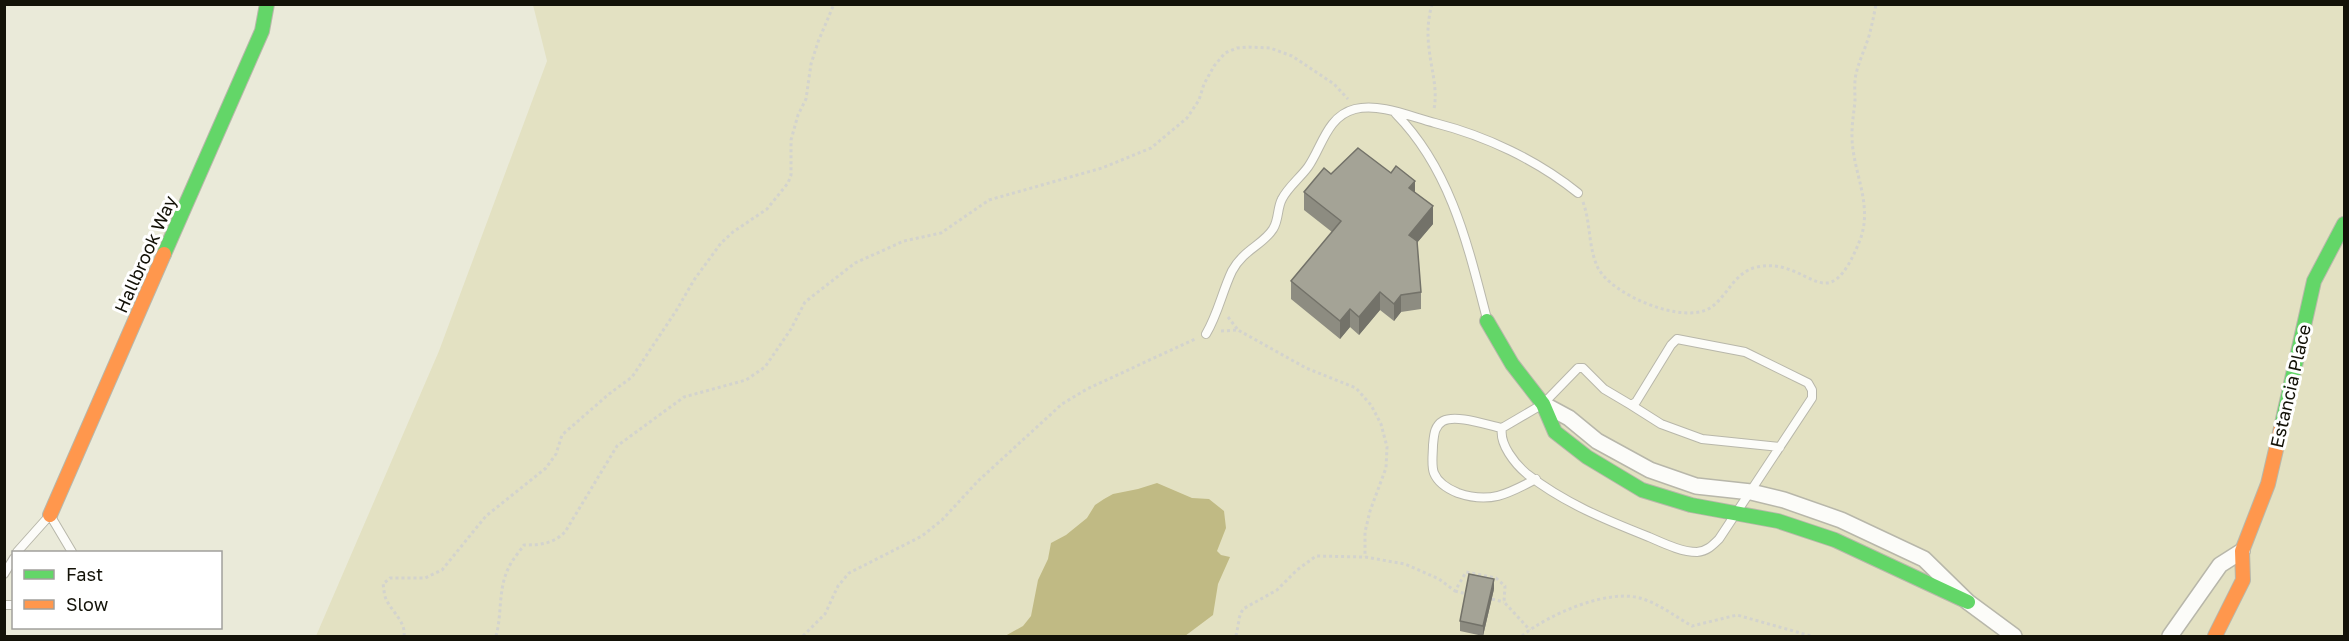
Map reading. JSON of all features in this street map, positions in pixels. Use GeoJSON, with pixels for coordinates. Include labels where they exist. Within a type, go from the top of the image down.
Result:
{"type":"FeatureCollection","features":[{"type":"Feature","properties":{"kind":"street","name":"Hallbrook Way"},"geometry":{"type":"LineString","coordinates":[[50,515],[262,31],[267,4]]}},
{"type":"Feature","properties":{"kind":"street","name":"Estancia Place"},"geometry":{"type":"LineString","coordinates":[[2215,636],[2243,580],[2242,551],[2268,484],[2314,281],[2344,224]]}},
{"type":"Feature","properties":{"kind":"street"},"geometry":{"type":"LineString","coordinates":[[1487,321],[1512,364],[1543,404],[1555,432],[1587,457],[1642,490],[1691,505],[1778,521],[1835,540],[1968,602]]}},
{"type":"Feature","properties":{"kind":"street"},"geometry":{"type":"LineString","coordinates":[[1543,404],[1569,418],[1597,441],[1650,470],[1696,486],[1751,492],[1784,500],[1841,520],[1924,559],[1968,602],[2014,636]]}},
{"type":"Feature","properties":{"kind":"street"},"geometry":{"type":"LineString","coordinates":[[2170,636],[2220,565],[2242,551]]}},
{"type":"Feature","properties":{"kind":"lane"},"geometry":{"type":"LineString","coordinates":[[1206,334],[1239,260],[1273,229],[1281,200],[1310,164],[1321,139],[1350,111],[1380,109],[1456,129],[1544,169],[1578,193]]}},
{"type":"Feature","properties":{"kind":"lane"},"geometry":{"type":"LineString","coordinates":[[1394,112],[1424,148],[1451,198],[1467,241],[1487,321]]}},
{"type":"Feature","properties":{"kind":"lane"},"geometry":{"type":"LineString","coordinates":[[1502,428],[1500,436],[1509,452],[1526,473],[1591,514],[1671,546],[1696,552],[1709,549],[1737,514],[1812,398],[1812,390],[1808,383],[1745,352],[1677,339],[1636,402],[1631,405]]}},
{"type":"Feature","properties":{"kind":"lane"},"geometry":{"type":"LineString","coordinates":[[1536,479],[1509,494],[1489,499],[1469,497],[1451,490],[1438,480],[1433,470],[1436,427],[1441,422],[1455,418],[1502,428],[1543,404],[1578,368],[1583,368],[1604,389],[1660,424],[1702,439],[1780,447]]}},
{"type":"Feature","properties":{"kind":"lane"},"geometry":{"type":"LineString","coordinates":[[18,551],[50,515],[71,551]]}},
{"type":"Feature","properties":{"kind":"lane"},"geometry":{"type":"LineString","coordinates":[[4,574],[12,561]]}},
{"type":"Feature","properties":{"kind":"path"},"geometry":{"type":"LineString","coordinates":[[404,636],[405,632],[399,617],[385,597],[383,584],[390,578],[425,578],[442,570],[486,516],[546,468],[556,454],[562,435],[632,377],[694,280],[721,243],[767,209],[788,183],[791,140],[798,115],[806,99],[818,42],[834,4]]}},
{"type":"Feature","properties":{"kind":"path"},"geometry":{"type":"LineString","coordinates":[[1432,4],[1428,25],[1428,46],[1436,91],[1432,122]]}},
{"type":"Feature","properties":{"kind":"path"},"geometry":{"type":"LineString","coordinates":[[1578,193],[1587,217],[1590,244],[1598,267],[1605,278],[1634,297],[1666,310],[1694,314],[1708,309],[1724,298],[1737,278],[1747,270],[1759,267],[1780,266],[1822,284],[1831,284],[1840,278],[1847,266],[1866,220],[1865,201],[1852,136],[1852,117],[1856,75],[1869,37],[1876,4]]}},
{"type":"Feature","properties":{"kind":"path"},"geometry":{"type":"LineString","coordinates":[[496,636],[500,623],[502,590],[507,570],[514,558],[524,545],[542,544],[558,539],[565,532],[617,446],[684,397],[746,380],[765,367],[791,329],[805,302],[855,263],[904,241],[941,233],[989,200],[1102,168],[1151,148],[1187,118],[1199,100],[1204,84],[1214,66],[1225,53],[1237,48],[1270,48],[1293,56],[1334,84],[1357,109]]}},
{"type":"Feature","properties":{"kind":"path"},"geometry":{"type":"LineString","coordinates":[[803,636],[825,614],[837,586],[849,573],[922,536],[1062,404],[1087,389],[1206,334],[1238,330],[1306,368],[1356,388],[1371,405],[1381,424],[1387,447],[1386,468],[1365,532],[1365,557]]}},
{"type":"Feature","properties":{"kind":"path"},"geometry":{"type":"LineString","coordinates":[[1236,636],[1243,609],[1276,590],[1296,570],[1316,556],[1365,557],[1405,564],[1439,579],[1455,591],[1467,594]]}},
{"type":"Feature","properties":{"kind":"path"},"geometry":{"type":"LineString","coordinates":[[1455,591],[1467,572],[1496,578],[1505,586],[1504,602]]}},
{"type":"Feature","properties":{"kind":"path"},"geometry":{"type":"LineString","coordinates":[[1522,636],[1553,617],[1581,606],[1628,595],[1660,606],[1692,626],[1737,615],[1811,636]]}},
{"type":"Feature","properties":{"kind":"path"},"geometry":{"type":"LineString","coordinates":[[1492,599],[1504,602],[1530,630]]}},
{"type":"Feature","properties":{"kind":"shaded area"},"geometry":{"type":"Polygon","coordinates":[[[533,5],[2344,5],[2344,636],[316,636],[439,351],[547,61],[533,5]]]}},
{"type":"Feature","properties":{"kind":"shaded area"},"geometry":{"type":"Polygon","coordinates":[[[1157,483],[1192,498],[1209,499],[1224,511],[1226,528],[1217,551],[1221,555],[1230,557],[1218,584],[1213,615],[1185,636],[1005,636],[1023,626],[1031,616],[1038,580],[1048,559],[1051,543],[1066,535],[1087,518],[1095,505],[1104,499],[1113,494],[1157,483]]]}},
{"type":"Feature","properties":{"kind":"building"},"geometry":{"type":"Polygon","coordinates":[[[1358,148],[1391,173],[1396,166],[1415,181],[1409,188],[1433,206],[1409,235],[1417,241],[1421,292],[1401,295],[1394,304],[1380,292],[1359,317],[1350,309],[1340,321],[1291,281],[1341,221],[1304,192],[1324,168],[1331,174],[1358,148]]]}},
{"type":"Feature","properties":{"kind":"building"},"geometry":{"type":"Polygon","coordinates":[[[1469,574],[1494,579],[1483,626],[1460,621],[1469,574]]]}},
{"type":"Feature","properties":{"kind":"traffic: fast"},"geometry":{"type":"LineString","coordinates":[[164,254],[262,31],[267,4]]}},
{"type":"Feature","properties":{"kind":"traffic: fast"},"geometry":{"type":"LineString","coordinates":[[2281,428],[2314,281],[2344,224]]}},
{"type":"Feature","properties":{"kind":"traffic: fast"},"geometry":{"type":"LineString","coordinates":[[1487,321],[1512,364],[1543,404],[1555,432],[1587,457],[1642,490],[1691,505],[1778,521],[1835,540],[1968,602]]}},
{"type":"Feature","properties":{"kind":"traffic: slow"},"geometry":{"type":"LineString","coordinates":[[50,515],[164,254]]}},
{"type":"Feature","properties":{"kind":"traffic: slow"},"geometry":{"type":"LineString","coordinates":[[2215,636],[2243,580],[2242,551],[2268,484],[2281,428]]}}]}
